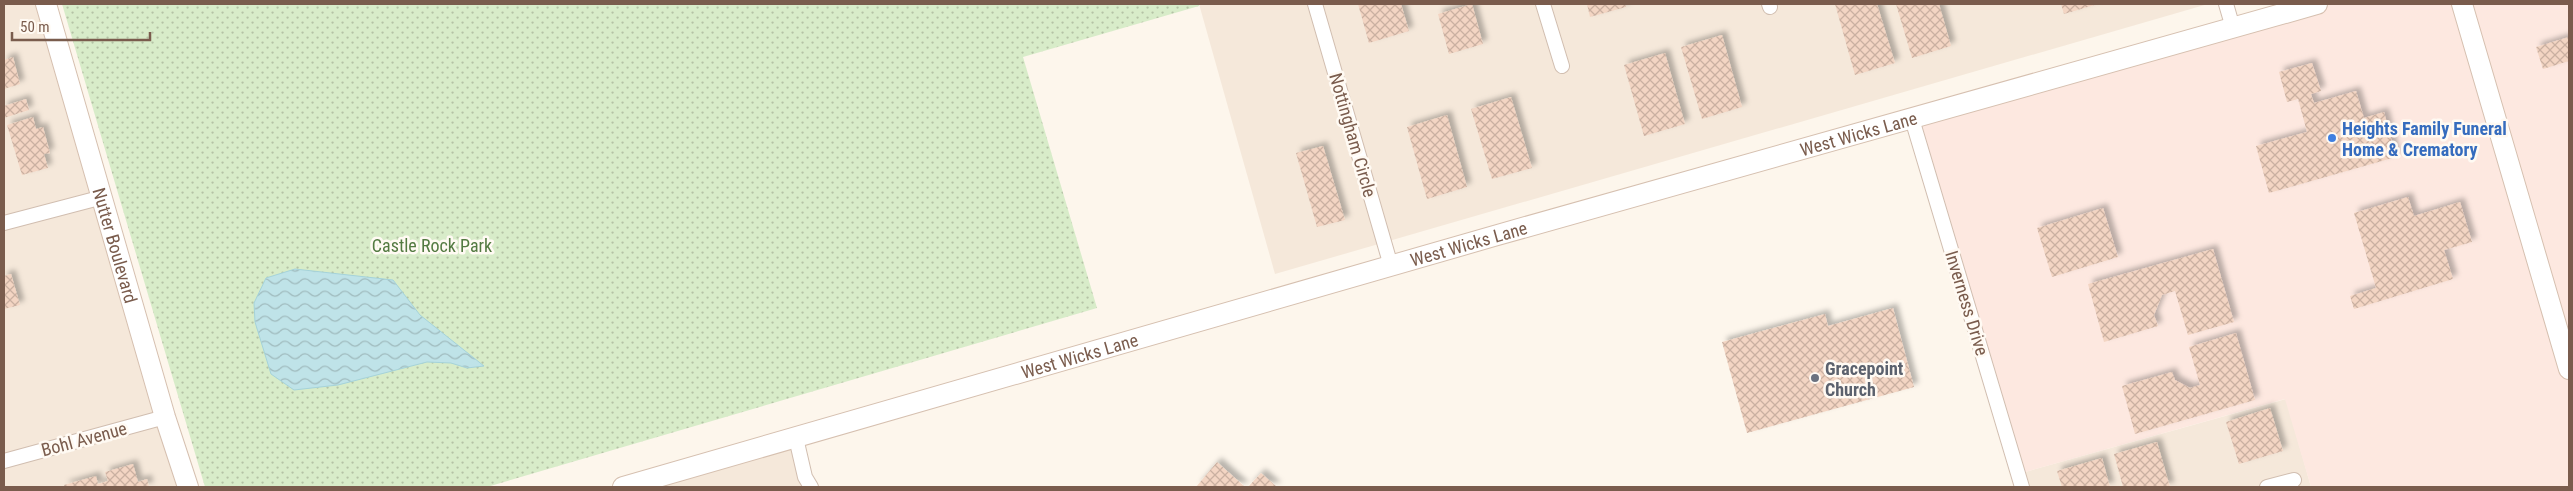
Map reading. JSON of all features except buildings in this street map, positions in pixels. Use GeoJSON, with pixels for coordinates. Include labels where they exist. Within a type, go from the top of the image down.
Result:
{"type":"FeatureCollection","features":[{"type":"Feature","properties":{"kind":"main road","name":"Nutter Boulevard"},"geometry":{"type":"LineString","coordinates":[[46,4],[165,417],[188,487]]}},
{"type":"Feature","properties":{"kind":"main road","name":"West Wicks Lane"},"geometry":{"type":"LineString","coordinates":[[623,487],[1391,266],[2317,4]]}},
{"type":"Feature","properties":{"kind":"main road"},"geometry":{"type":"LineString","coordinates":[[2462,4],[2569,369]]}},
{"type":"Feature","properties":{"kind":"street","name":"Nottingham Circle"},"geometry":{"type":"LineString","coordinates":[[1315,4],[1391,266]]}},
{"type":"Feature","properties":{"kind":"street"},"geometry":{"type":"LineString","coordinates":[[1543,4],[1562,66]]}},
{"type":"Feature","properties":{"kind":"street"},"geometry":{"type":"LineString","coordinates":[[2226,4],[2233,28]]}},
{"type":"Feature","properties":{"kind":"street","name":"Inverness Drive"},"geometry":{"type":"LineString","coordinates":[[1912,119],[2022,487]]}},
{"type":"Feature","properties":{"kind":"street"},"geometry":{"type":"LineString","coordinates":[[4,223],[103,197]]}},
{"type":"Feature","properties":{"kind":"street","name":"Bohl Avenue"},"geometry":{"type":"LineString","coordinates":[[4,461],[165,417]]}},
{"type":"Feature","properties":{"kind":"street"},"geometry":{"type":"LineString","coordinates":[[796,438],[805,477],[811,487]]}},
{"type":"Feature","properties":{"kind":"street"},"geometry":{"type":"LineString","coordinates":[[2268,487],[2294,480]]}},
{"type":"Feature","properties":{"kind":"shaded area"},"geometry":{"type":"Polygon","coordinates":[[[4,4],[46,4],[188,487],[4,487],[4,4]]]}},
{"type":"Feature","properties":{"kind":"shaded area"},"geometry":{"type":"Polygon","coordinates":[[[1199,4],[2208,4],[1275,274],[1199,4]]]}},
{"type":"Feature","properties":{"kind":"shaded area"},"geometry":{"type":"Polygon","coordinates":[[[2318,4],[2569,4],[2569,487],[2311,487],[2285,399],[2018,474],[1912,119],[2318,4]]]}},
{"type":"Feature","properties":{"kind":"shaded area"},"geometry":{"type":"Polygon","coordinates":[[[2286,399],[2311,487],[2022,487],[2018,474],[2286,399]]]}},
{"type":"Feature","properties":{"kind":"shaded area"},"geometry":{"type":"Polygon","coordinates":[[[796,438],[814,487],[623,487],[796,438]]]}},
{"type":"Feature","properties":{"kind":"green space","name":"Castle Rock Park"},"geometry":{"type":"Polygon","coordinates":[[[62,4],[1199,4],[1199,6],[1023,57],[1097,308],[487,487],[205,487],[62,4]]]}},
{"type":"Feature","properties":{"kind":"water"},"geometry":{"type":"Polygon","coordinates":[[[295,269],[393,280],[420,315],[484,366],[467,368],[451,363],[427,362],[338,385],[294,390],[271,374],[255,322],[254,303],[266,278],[295,269]]]}},
{"type":"Feature","properties":{"kind":"place","name":"Heights Family Funeral Home & Crematory"},"geometry":{"type":"Point","coordinates":[2332,138]}},
{"type":"Feature","properties":{"kind":"place","name":"Gracepoint Church"},"geometry":{"type":"Point","coordinates":[1815,378]}}]}
